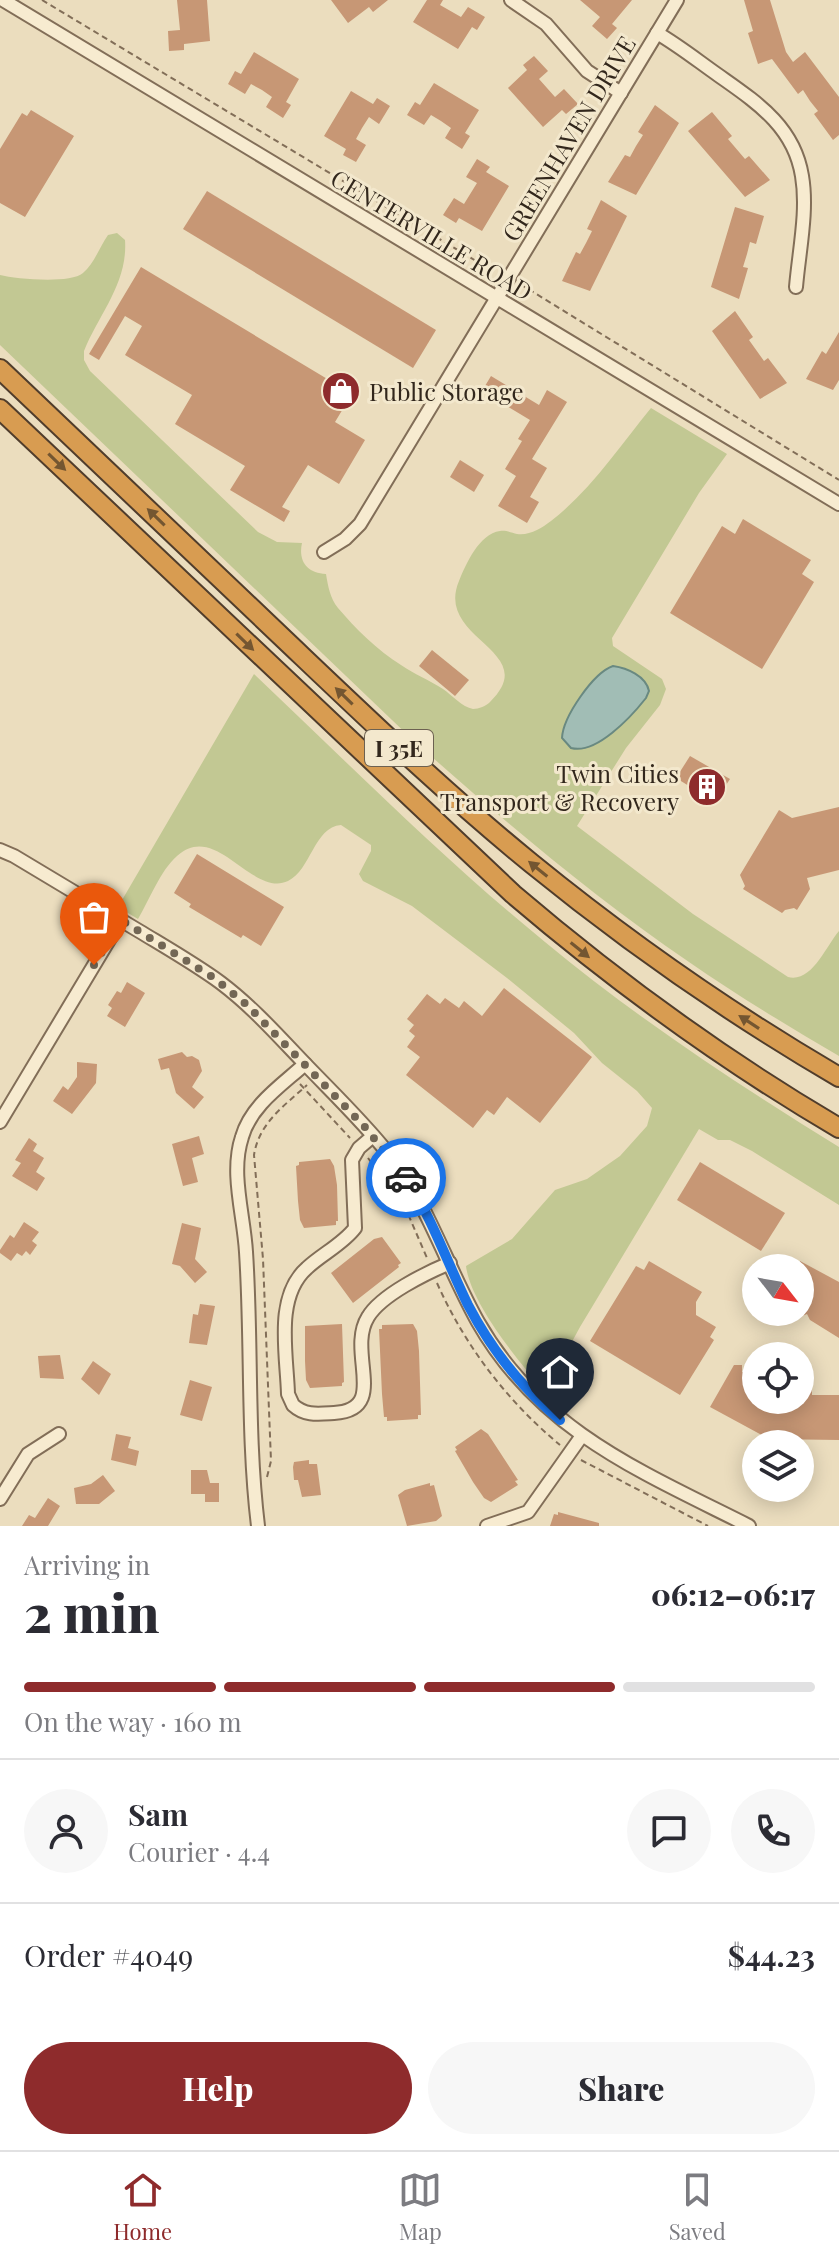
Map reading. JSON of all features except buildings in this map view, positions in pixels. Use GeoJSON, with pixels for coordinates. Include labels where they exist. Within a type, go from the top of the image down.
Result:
{"type":"FeatureCollection","features":[{"type":"Feature","properties":{"kind":"highway","name":"I 35E"},"geometry":{"type":"LineString","coordinates":[[0,369],[386,737],[480,821],[643,949],[782,1043],[839,1077]]}},
{"type":"Feature","properties":{"kind":"highway","name":"I 35E"},"geometry":{"type":"LineString","coordinates":[[0,409],[513,894],[623,983],[760,1079],[839,1128]]}},
{"type":"Feature","properties":{"kind":"highway"},"geometry":{"type":"LineString","coordinates":[[782,1043],[839,1070]]}},
{"type":"Feature","properties":{"kind":"highway"},"geometry":{"type":"LineString","coordinates":[[760,1079],[839,1135]]}},
{"type":"Feature","properties":{"kind":"street","name":"CENTERVILLE ROAD"},"geometry":{"type":"LineString","coordinates":[[3,0],[839,504]]}},
{"type":"Feature","properties":{"kind":"street"},"geometry":{"type":"LineString","coordinates":[[511,0],[546,24],[587,71],[621,93]]}},
{"type":"Feature","properties":{"kind":"street","name":"GREENHAVEN DRIVE"},"geometry":{"type":"LineString","coordinates":[[324,552],[341,542],[360,524],[677,0]]}},
{"type":"Feature","properties":{"kind":"street"},"geometry":{"type":"LineString","coordinates":[[657,33],[760,105],[778,121],[789,137],[798,159],[804,188],[796,287]]}},
{"type":"Feature","properties":{"kind":"street"},"geometry":{"type":"LineString","coordinates":[[0,850],[121,920],[228,988],[253,1010],[373,1136],[418,1197],[472,1312],[501,1358],[535,1397],[581,1437],[623,1462],[749,1526]]}},
{"type":"Feature","properties":{"kind":"street"},"geometry":{"type":"LineString","coordinates":[[0,1122],[121,920]]}},
{"type":"Feature","properties":{"kind":"street"},"geometry":{"type":"LineString","coordinates":[[258,1526],[246,1252],[238,1154],[243,1133],[255,1112],[305,1064]]}},
{"type":"Feature","properties":{"kind":"street"},"geometry":{"type":"LineString","coordinates":[[373,1136],[357,1150],[352,1160],[355,1228],[301,1274],[289,1296],[286,1315],[288,1396],[293,1405],[302,1412],[314,1414],[348,1412],[358,1407],[363,1397],[361,1338],[368,1317],[411,1281],[450,1263]]}},
{"type":"Feature","properties":{"kind":"street"},"geometry":{"type":"LineString","coordinates":[[0,1499],[28,1454],[59,1434]]}},
{"type":"Feature","properties":{"kind":"street"},"geometry":{"type":"LineString","coordinates":[[487,1526],[524,1515],[530,1510],[581,1437]]}},
{"type":"Feature","properties":{"kind":"path"},"geometry":{"type":"LineString","coordinates":[[42,0],[488,269]]}},
{"type":"Feature","properties":{"kind":"path"},"geometry":{"type":"LineString","coordinates":[[529,289],[839,480]]}},
{"type":"Feature","properties":{"kind":"path"},"geometry":{"type":"LineString","coordinates":[[266,1482],[271,1461],[263,1259],[255,1176],[256,1144],[272,1116],[303,1088],[352,1141]]}},
{"type":"Feature","properties":{"kind":"path"},"geometry":{"type":"LineString","coordinates":[[367,1158],[405,1207],[428,1261]]}},
{"type":"Feature","properties":{"kind":"path"},"geometry":{"type":"LineString","coordinates":[[436,1280],[467,1340],[495,1379],[563,1448]]}},
{"type":"Feature","properties":{"kind":"path"},"geometry":{"type":"LineString","coordinates":[[578,1459],[708,1526]]}},
{"type":"Feature","properties":{"kind":"green space"},"geometry":{"type":"Polygon","coordinates":[[[117,233],[125,240],[125,256],[111,298],[84,351],[84,360],[90,371],[258,532],[277,542],[302,543],[301,555],[305,565],[326,574],[335,604],[375,646],[469,708],[486,705],[503,684],[504,669],[497,656],[472,632],[461,617],[455,601],[462,574],[486,538],[502,531],[526,534],[551,521],[592,482],[651,408],[727,454],[699,493],[612,638],[613,646],[662,679],[666,689],[660,705],[626,748],[577,826],[693,914],[788,977],[797,977],[811,969],[839,931],[839,1056],[707,975],[653,937],[515,828],[415,742],[0,345],[0,275],[43,280],[76,276],[90,265],[108,235],[117,233]]]}},
{"type":"Feature","properties":{"kind":"green space"},"geometry":{"type":"Polygon","coordinates":[[[254,674],[433,845],[545,942],[689,1050],[839,1147],[839,1205],[752,1151],[730,1140],[718,1140],[699,1129],[556,1371],[546,1382],[534,1379],[483,1310],[466,1266],[512,1239],[555,1190],[587,1179],[620,1156],[647,1126],[652,1108],[574,1033],[507,978],[412,906],[363,881],[359,874],[371,845],[341,825],[325,833],[296,876],[288,881],[274,883],[261,879],[220,853],[206,847],[191,847],[165,869],[138,919],[118,907],[254,674]]]}},
{"type":"Feature","properties":{"kind":"water"},"geometry":{"type":"Polygon","coordinates":[[[613,666],[640,677],[649,691],[646,698],[602,740],[581,749],[571,748],[562,738],[573,708],[588,686],[613,666]]]}},
{"type":"Feature","properties":{"kind":"way so far"},"geometry":{"type":"LineString","coordinates":[[94,965],[121,920],[214,978],[271,1028],[381,1145],[406,1178]]}},
{"type":"Feature","properties":{"kind":"place","name":"Public Storage"},"geometry":{"type":"Point","coordinates":[341,391]}},
{"type":"Feature","properties":{"kind":"place","name":"Twin Cities Transport & Recovery"},"geometry":{"type":"Point","coordinates":[707,787]}},
{"type":"Feature","properties":{"kind":"route"},"geometry":{"type":"LineString","coordinates":[[406,1178],[426,1211],[469,1305],[488,1338],[523,1385],[560,1420]]}}]}
